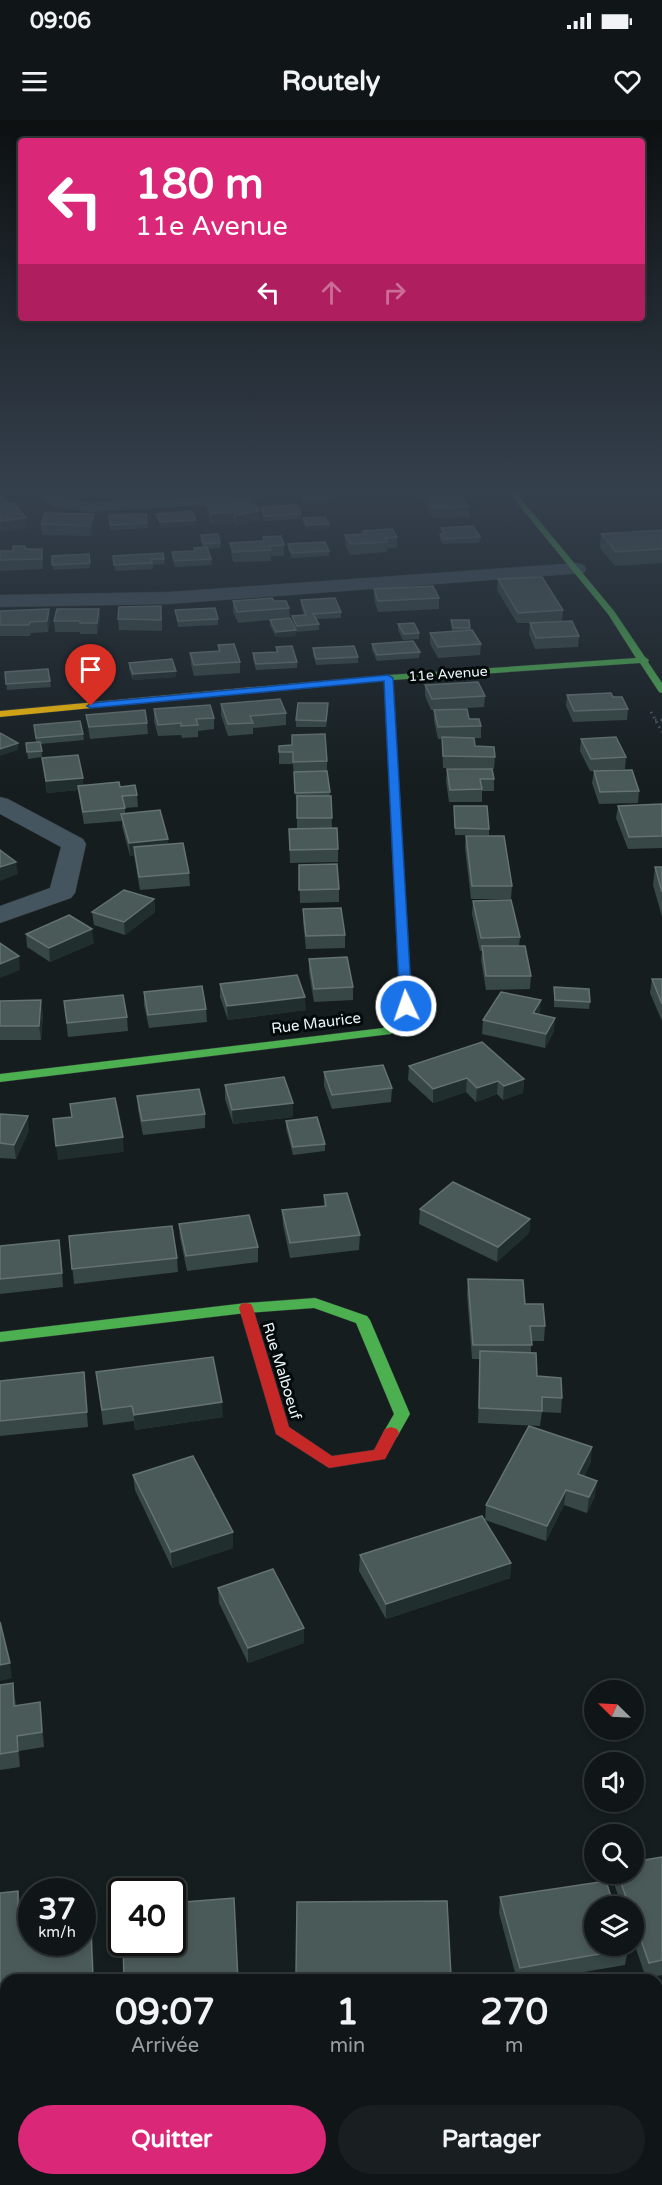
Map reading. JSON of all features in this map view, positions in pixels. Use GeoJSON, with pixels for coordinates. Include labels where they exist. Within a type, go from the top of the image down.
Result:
{"type":"FeatureCollection","features":[{"type":"Feature","properties":{"kind":"street"},"geometry":{"type":"LineString","coordinates":[[0,602],[169,598],[254,590]]}},
{"type":"Feature","properties":{"kind":"street"},"geometry":{"type":"LineString","coordinates":[[593,590],[645,660],[662,690]]}},
{"type":"Feature","properties":{"kind":"street","name":"11e Avenue"},"geometry":{"type":"LineString","coordinates":[[0,714],[388,678],[645,660]]}},
{"type":"Feature","properties":{"kind":"street","name":"Rue Maurice"},"geometry":{"type":"LineString","coordinates":[[0,1078],[387,1031],[406,1006],[388,678]]}},
{"type":"Feature","properties":{"kind":"street"},"geometry":{"type":"LineString","coordinates":[[0,804],[74,844],[62,893],[0,915]]}},
{"type":"Feature","properties":{"kind":"street","name":"Rue Malboeuf"},"geometry":{"type":"LineString","coordinates":[[0,1337],[246,1308],[315,1303],[362,1320],[402,1414],[379,1455],[329,1462],[282,1430],[246,1308]]}},
{"type":"Feature","properties":{"kind":"path"},"geometry":{"type":"LineString","coordinates":[[662,720],[656,720],[662,732]]}},
{"type":"Feature","properties":{"kind":"building"},"geometry":{"type":"Polygon","coordinates":[[[374,590],[435,590],[439,598],[378,601],[374,590]]]}},
{"type":"Feature","properties":{"kind":"building"},"geometry":{"type":"Polygon","coordinates":[[[505,590],[551,590],[563,610],[518,613],[505,590]]]}},
{"type":"Feature","properties":{"kind":"building"},"geometry":{"type":"Polygon","coordinates":[[[272,598],[274,601],[286,601],[289,608],[237,612],[233,601],[272,598]]]}},
{"type":"Feature","properties":{"kind":"building"},"geometry":{"type":"Polygon","coordinates":[[[335,598],[341,612],[313,614],[319,624],[297,626],[292,616],[306,615],[301,600],[335,598]]]}},
{"type":"Feature","properties":{"kind":"building"},"geometry":{"type":"Polygon","coordinates":[[[161,606],[161,620],[118,619],[119,607],[161,606]]]}},
{"type":"Feature","properties":{"kind":"building"},"geometry":{"type":"Polygon","coordinates":[[[215,608],[218,619],[178,621],[175,610],[215,608]]]}},
{"type":"Feature","properties":{"kind":"building"},"geometry":{"type":"Polygon","coordinates":[[[49,609],[47,621],[30,622],[29,625],[0,625],[0,611],[49,609]]]}},
{"type":"Feature","properties":{"kind":"building"},"geometry":{"type":"Polygon","coordinates":[[[57,609],[99,609],[97,623],[54,621],[57,609]]]}},
{"type":"Feature","properties":{"kind":"building"},"geometry":{"type":"Polygon","coordinates":[[[290,618],[296,630],[276,632],[270,620],[290,618]]]}},
{"type":"Feature","properties":{"kind":"building"},"geometry":{"type":"Polygon","coordinates":[[[451,620],[469,620],[470,628],[453,628],[451,620]]]}},
{"type":"Feature","properties":{"kind":"building"},"geometry":{"type":"Polygon","coordinates":[[[572,621],[579,636],[536,638],[530,623],[572,621]]]}},
{"type":"Feature","properties":{"kind":"building"},"geometry":{"type":"Polygon","coordinates":[[[414,623],[419,633],[404,634],[398,624],[414,623]]]}},
{"type":"Feature","properties":{"kind":"building"},"geometry":{"type":"Polygon","coordinates":[[[472,630],[481,644],[438,647],[430,633],[472,630]]]}},
{"type":"Feature","properties":{"kind":"building"},"geometry":{"type":"Polygon","coordinates":[[[413,641],[420,652],[377,655],[372,644],[413,641]]]}},
{"type":"Feature","properties":{"kind":"building"},"geometry":{"type":"Polygon","coordinates":[[[234,644],[240,662],[194,665],[190,653],[220,651],[218,645],[234,644]]]}},
{"type":"Feature","properties":{"kind":"building"},"geometry":{"type":"Polygon","coordinates":[[[292,646],[297,662],[256,664],[253,653],[278,652],[276,647],[292,646]]]}},
{"type":"Feature","properties":{"kind":"building"},"geometry":{"type":"Polygon","coordinates":[[[354,646],[358,657],[316,659],[313,648],[354,646]]]}},
{"type":"Feature","properties":{"kind":"building"},"geometry":{"type":"Polygon","coordinates":[[[172,659],[176,671],[133,674],[129,663],[172,659]]]}},
{"type":"Feature","properties":{"kind":"building"},"geometry":{"type":"Polygon","coordinates":[[[111,664],[113,676],[69,679],[67,667],[111,664]]]}},
{"type":"Feature","properties":{"kind":"building"},"geometry":{"type":"Polygon","coordinates":[[[48,669],[50,681],[6,684],[5,672],[48,669]]]}},
{"type":"Feature","properties":{"kind":"building"},"geometry":{"type":"Polygon","coordinates":[[[478,682],[485,696],[432,699],[425,685],[478,682]]]}},
{"type":"Feature","properties":{"kind":"building"},"geometry":{"type":"Polygon","coordinates":[[[611,693],[613,697],[622,697],[628,709],[574,711],[567,695],[611,693]]]}},
{"type":"Feature","properties":{"kind":"building"},"geometry":{"type":"Polygon","coordinates":[[[280,699],[286,713],[250,716],[253,723],[228,724],[221,704],[280,699]]]}},
{"type":"Feature","properties":{"kind":"building"},"geometry":{"type":"Polygon","coordinates":[[[298,703],[328,703],[326,721],[296,720],[298,703]]]}},
{"type":"Feature","properties":{"kind":"building"},"geometry":{"type":"Polygon","coordinates":[[[210,705],[214,718],[196,719],[198,725],[181,726],[181,723],[158,725],[154,709],[210,705]]]}},
{"type":"Feature","properties":{"kind":"building"},"geometry":{"type":"Polygon","coordinates":[[[467,709],[469,719],[479,719],[481,726],[438,727],[434,710],[467,709]]]}},
{"type":"Feature","properties":{"kind":"building"},"geometry":{"type":"Polygon","coordinates":[[[145,710],[147,723],[89,727],[86,715],[145,710]]]}},
{"type":"Feature","properties":{"kind":"building"},"geometry":{"type":"Polygon","coordinates":[[[80,721],[83,734],[36,738],[34,725],[80,721]]]}},
{"type":"Feature","properties":{"kind":"building"},"geometry":{"type":"Polygon","coordinates":[[[0,733],[18,743],[0,749],[0,733]]]}},
{"type":"Feature","properties":{"kind":"building"},"geometry":{"type":"Polygon","coordinates":[[[325,734],[327,761],[293,762],[293,752],[279,752],[279,746],[292,745],[292,735],[325,734]]]}},
{"type":"Feature","properties":{"kind":"building"},"geometry":{"type":"Polygon","coordinates":[[[442,737],[474,738],[475,746],[494,747],[495,757],[443,756],[442,737]]]}},
{"type":"Feature","properties":{"kind":"building"},"geometry":{"type":"Polygon","coordinates":[[[616,737],[626,757],[591,759],[581,739],[616,737]]]}},
{"type":"Feature","properties":{"kind":"building"},"geometry":{"type":"Polygon","coordinates":[[[40,742],[42,751],[27,752],[26,743],[40,742]]]}},
{"type":"Feature","properties":{"kind":"building"},"geometry":{"type":"Polygon","coordinates":[[[78,755],[83,778],[46,781],[42,758],[78,755]]]}},
{"type":"Feature","properties":{"kind":"building"},"geometry":{"type":"Polygon","coordinates":[[[447,769],[492,769],[494,779],[480,779],[482,789],[450,790],[447,769]]]}},
{"type":"Feature","properties":{"kind":"building"},"geometry":{"type":"Polygon","coordinates":[[[632,770],[639,791],[600,792],[594,771],[632,770]]]}},
{"type":"Feature","properties":{"kind":"building"},"geometry":{"type":"Polygon","coordinates":[[[327,771],[330,792],[295,793],[294,772],[327,771]]]}},
{"type":"Feature","properties":{"kind":"building"},"geometry":{"type":"Polygon","coordinates":[[[119,782],[120,787],[135,785],[137,795],[122,796],[125,808],[83,812],[78,786],[119,782]]]}},
{"type":"Feature","properties":{"kind":"building"},"geometry":{"type":"Polygon","coordinates":[[[297,796],[331,796],[332,818],[297,818],[297,796]]]}},
{"type":"Feature","properties":{"kind":"building"},"geometry":{"type":"Polygon","coordinates":[[[662,804],[662,836],[629,837],[618,806],[662,804]]]}},
{"type":"Feature","properties":{"kind":"building"},"geometry":{"type":"Polygon","coordinates":[[[454,806],[487,806],[489,829],[455,828],[454,806]]]}},
{"type":"Feature","properties":{"kind":"building"},"geometry":{"type":"Polygon","coordinates":[[[160,810],[168,839],[129,843],[121,814],[160,810]]]}},
{"type":"Feature","properties":{"kind":"building"},"geometry":{"type":"Polygon","coordinates":[[[337,828],[338,849],[290,850],[289,829],[337,828]]]}},
{"type":"Feature","properties":{"kind":"building"},"geometry":{"type":"Polygon","coordinates":[[[466,836],[504,836],[512,886],[472,886],[466,836]]]}},
{"type":"Feature","properties":{"kind":"building"},"geometry":{"type":"Polygon","coordinates":[[[183,843],[189,873],[139,877],[134,847],[183,843]]]}},
{"type":"Feature","properties":{"kind":"building"},"geometry":{"type":"Polygon","coordinates":[[[0,850],[16,862],[0,867],[0,850]]]}},
{"type":"Feature","properties":{"kind":"building"},"geometry":{"type":"Polygon","coordinates":[[[337,864],[339,889],[299,890],[299,865],[337,864]]]}},
{"type":"Feature","properties":{"kind":"building"},"geometry":{"type":"Polygon","coordinates":[[[655,867],[662,867],[662,892],[655,867]]]}},
{"type":"Feature","properties":{"kind":"building"},"geometry":{"type":"Polygon","coordinates":[[[124,890],[154,899],[124,922],[92,912],[124,890]]]}},
{"type":"Feature","properties":{"kind":"building"},"geometry":{"type":"Polygon","coordinates":[[[511,900],[520,937],[481,938],[473,901],[511,900]]]}},
{"type":"Feature","properties":{"kind":"building"},"geometry":{"type":"Polygon","coordinates":[[[341,908],[345,935],[306,936],[303,909],[341,908]]]}},
{"type":"Feature","properties":{"kind":"building"},"geometry":{"type":"Polygon","coordinates":[[[69,915],[92,929],[49,948],[26,934],[69,915]]]}},
{"type":"Feature","properties":{"kind":"building"},"geometry":{"type":"Polygon","coordinates":[[[0,943],[19,956],[0,964],[0,943]]]}},
{"type":"Feature","properties":{"kind":"building"},"geometry":{"type":"Polygon","coordinates":[[[482,946],[525,946],[531,976],[486,976],[482,946]]]}},
{"type":"Feature","properties":{"kind":"building"},"geometry":{"type":"Polygon","coordinates":[[[347,957],[353,987],[314,989],[309,959],[347,957]]]}},
{"type":"Feature","properties":{"kind":"building"},"geometry":{"type":"Polygon","coordinates":[[[297,975],[305,997],[227,1006],[220,984],[297,975]]]}},
{"type":"Feature","properties":{"kind":"building"},"geometry":{"type":"Polygon","coordinates":[[[652,979],[662,979],[662,1004],[652,979]]]}},
{"type":"Feature","properties":{"kind":"building"},"geometry":{"type":"Polygon","coordinates":[[[202,986],[206,1009],[148,1015],[144,992],[202,986]]]}},
{"type":"Feature","properties":{"kind":"building"},"geometry":{"type":"Polygon","coordinates":[[[554,987],[589,989],[590,1002],[555,1000],[554,987]]]}},
{"type":"Feature","properties":{"kind":"building"},"geometry":{"type":"Polygon","coordinates":[[[501,992],[541,1000],[533,1013],[555,1018],[546,1034],[483,1020],[501,992]]]}},
{"type":"Feature","properties":{"kind":"building"},"geometry":{"type":"Polygon","coordinates":[[[123,995],[127,1017],[67,1023],[64,1001],[123,995]]]}},
{"type":"Feature","properties":{"kind":"building"},"geometry":{"type":"Polygon","coordinates":[[[41,1000],[39,1026],[0,1026],[0,1001],[41,1000]]]}},
{"type":"Feature","properties":{"kind":"building"},"geometry":{"type":"Polygon","coordinates":[[[482,1042],[524,1079],[504,1086],[498,1081],[477,1088],[467,1078],[433,1089],[409,1066],[482,1042]]]}},
{"type":"Feature","properties":{"kind":"building"},"geometry":{"type":"Polygon","coordinates":[[[383,1065],[392,1088],[332,1095],[324,1072],[383,1065]]]}},
{"type":"Feature","properties":{"kind":"building"},"geometry":{"type":"Polygon","coordinates":[[[284,1077],[293,1103],[232,1110],[225,1085],[284,1077]]]}},
{"type":"Feature","properties":{"kind":"building"},"geometry":{"type":"Polygon","coordinates":[[[199,1089],[205,1114],[142,1121],[137,1096],[199,1089]]]}},
{"type":"Feature","properties":{"kind":"building"},"geometry":{"type":"Polygon","coordinates":[[[115,1098],[123,1137],[56,1146],[53,1119],[72,1117],[70,1104],[115,1098]]]}},
{"type":"Feature","properties":{"kind":"building"},"geometry":{"type":"Polygon","coordinates":[[[0,1114],[28,1116],[14,1145],[0,1143],[0,1114]]]}},
{"type":"Feature","properties":{"kind":"building"},"geometry":{"type":"Polygon","coordinates":[[[317,1117],[325,1144],[293,1147],[286,1121],[317,1117]]]}},
{"type":"Feature","properties":{"kind":"building"},"geometry":{"type":"Polygon","coordinates":[[[453,1182],[530,1219],[498,1247],[420,1209],[453,1182]]]}},
{"type":"Feature","properties":{"kind":"building"},"geometry":{"type":"Polygon","coordinates":[[[347,1193],[360,1235],[290,1243],[282,1210],[326,1206],[324,1195],[347,1193]]]}},
{"type":"Feature","properties":{"kind":"building"},"geometry":{"type":"Polygon","coordinates":[[[249,1215],[258,1247],[186,1256],[179,1224],[249,1215]]]}},
{"type":"Feature","properties":{"kind":"building"},"geometry":{"type":"Polygon","coordinates":[[[172,1226],[177,1258],[72,1269],[69,1236],[172,1226]]]}},
{"type":"Feature","properties":{"kind":"building"},"geometry":{"type":"Polygon","coordinates":[[[59,1240],[62,1273],[0,1279],[0,1246],[59,1240]]]}},
{"type":"Feature","properties":{"kind":"building"},"geometry":{"type":"Polygon","coordinates":[[[468,1279],[523,1280],[525,1304],[543,1304],[545,1326],[530,1326],[532,1345],[473,1345],[468,1279]]]}},
{"type":"Feature","properties":{"kind":"building"},"geometry":{"type":"Polygon","coordinates":[[[480,1351],[536,1353],[537,1376],[561,1378],[562,1398],[542,1397],[542,1411],[479,1408],[480,1351]]]}},
{"type":"Feature","properties":{"kind":"building"},"geometry":{"type":"Polygon","coordinates":[[[213,1357],[222,1402],[134,1415],[132,1406],[102,1410],[96,1372],[213,1357]]]}},
{"type":"Feature","properties":{"kind":"building"},"geometry":{"type":"Polygon","coordinates":[[[84,1372],[87,1412],[0,1421],[0,1381],[84,1372]]]}},
{"type":"Feature","properties":{"kind":"building"},"geometry":{"type":"Polygon","coordinates":[[[529,1426],[592,1447],[578,1474],[597,1481],[589,1497],[566,1490],[547,1526],[486,1505],[529,1426]]]}},
{"type":"Feature","properties":{"kind":"building"},"geometry":{"type":"Polygon","coordinates":[[[193,1456],[233,1532],[171,1552],[133,1475],[193,1456]]]}},
{"type":"Feature","properties":{"kind":"building"},"geometry":{"type":"Polygon","coordinates":[[[482,1516],[511,1563],[386,1604],[360,1555],[482,1516]]]}},
{"type":"Feature","properties":{"kind":"building"},"geometry":{"type":"Polygon","coordinates":[[[273,1569],[304,1628],[248,1648],[218,1588],[273,1569]]]}},
{"type":"Feature","properties":{"kind":"building"},"geometry":{"type":"Polygon","coordinates":[[[0,1622],[10,1663],[0,1665],[0,1622]]]}},
{"type":"Feature","properties":{"kind":"building"},"geometry":{"type":"Polygon","coordinates":[[[13,1683],[14,1706],[40,1702],[42,1732],[17,1736],[18,1751],[0,1754],[0,1685],[13,1683]]]}},
{"type":"Feature","properties":{"kind":"building"},"geometry":{"type":"Polygon","coordinates":[[[662,1857],[662,1960],[649,1963],[644,1949],[644,1896],[626,1896],[621,1884],[644,1884],[644,1860],[662,1857]]]}},
{"type":"Feature","properties":{"kind":"building"},"geometry":{"type":"Polygon","coordinates":[[[586,1884],[607,1884],[611,1896],[584,1896],[584,1956],[588,1956],[520,1968],[500,1897],[586,1884]]]}},
{"type":"Feature","properties":{"kind":"building"},"geometry":{"type":"Polygon","coordinates":[[[18,1891],[18,1956],[92,1956],[93,1974],[0,1974],[0,1893],[18,1891]]]}},
{"type":"Feature","properties":{"kind":"building"},"geometry":{"type":"Polygon","coordinates":[[[234,1898],[238,1974],[124,1974],[123,1956],[186,1956],[186,1902],[234,1898]]]}},
{"type":"Feature","properties":{"kind":"building"},"geometry":{"type":"Polygon","coordinates":[[[447,1901],[451,1974],[296,1974],[297,1902],[447,1901]]]}},
{"type":"Feature","properties":{"kind":"traffic: fast"},"geometry":{"type":"LineString","coordinates":[[592,590],[611,613],[662,690]]}},
{"type":"Feature","properties":{"kind":"traffic: fast"},"geometry":{"type":"LineString","coordinates":[[254,690],[645,660]]}},
{"type":"Feature","properties":{"kind":"traffic: fast"},"geometry":{"type":"LineString","coordinates":[[0,1078],[387,1031],[406,1006],[388,678]]}},
{"type":"Feature","properties":{"kind":"traffic: fast"},"geometry":{"type":"LineString","coordinates":[[0,1337],[246,1308],[315,1303],[362,1320],[402,1414],[391,1433]]}},
{"type":"Feature","properties":{"kind":"traffic: slow"},"geometry":{"type":"LineString","coordinates":[[0,714],[254,690]]}},
{"type":"Feature","properties":{"kind":"traffic: jam"},"geometry":{"type":"LineString","coordinates":[[246,1308],[282,1430],[329,1462],[379,1455],[391,1433]]}},
{"type":"Feature","properties":{"kind":"route"},"geometry":{"type":"LineString","coordinates":[[91,706],[388,678],[406,1006]]}}]}
